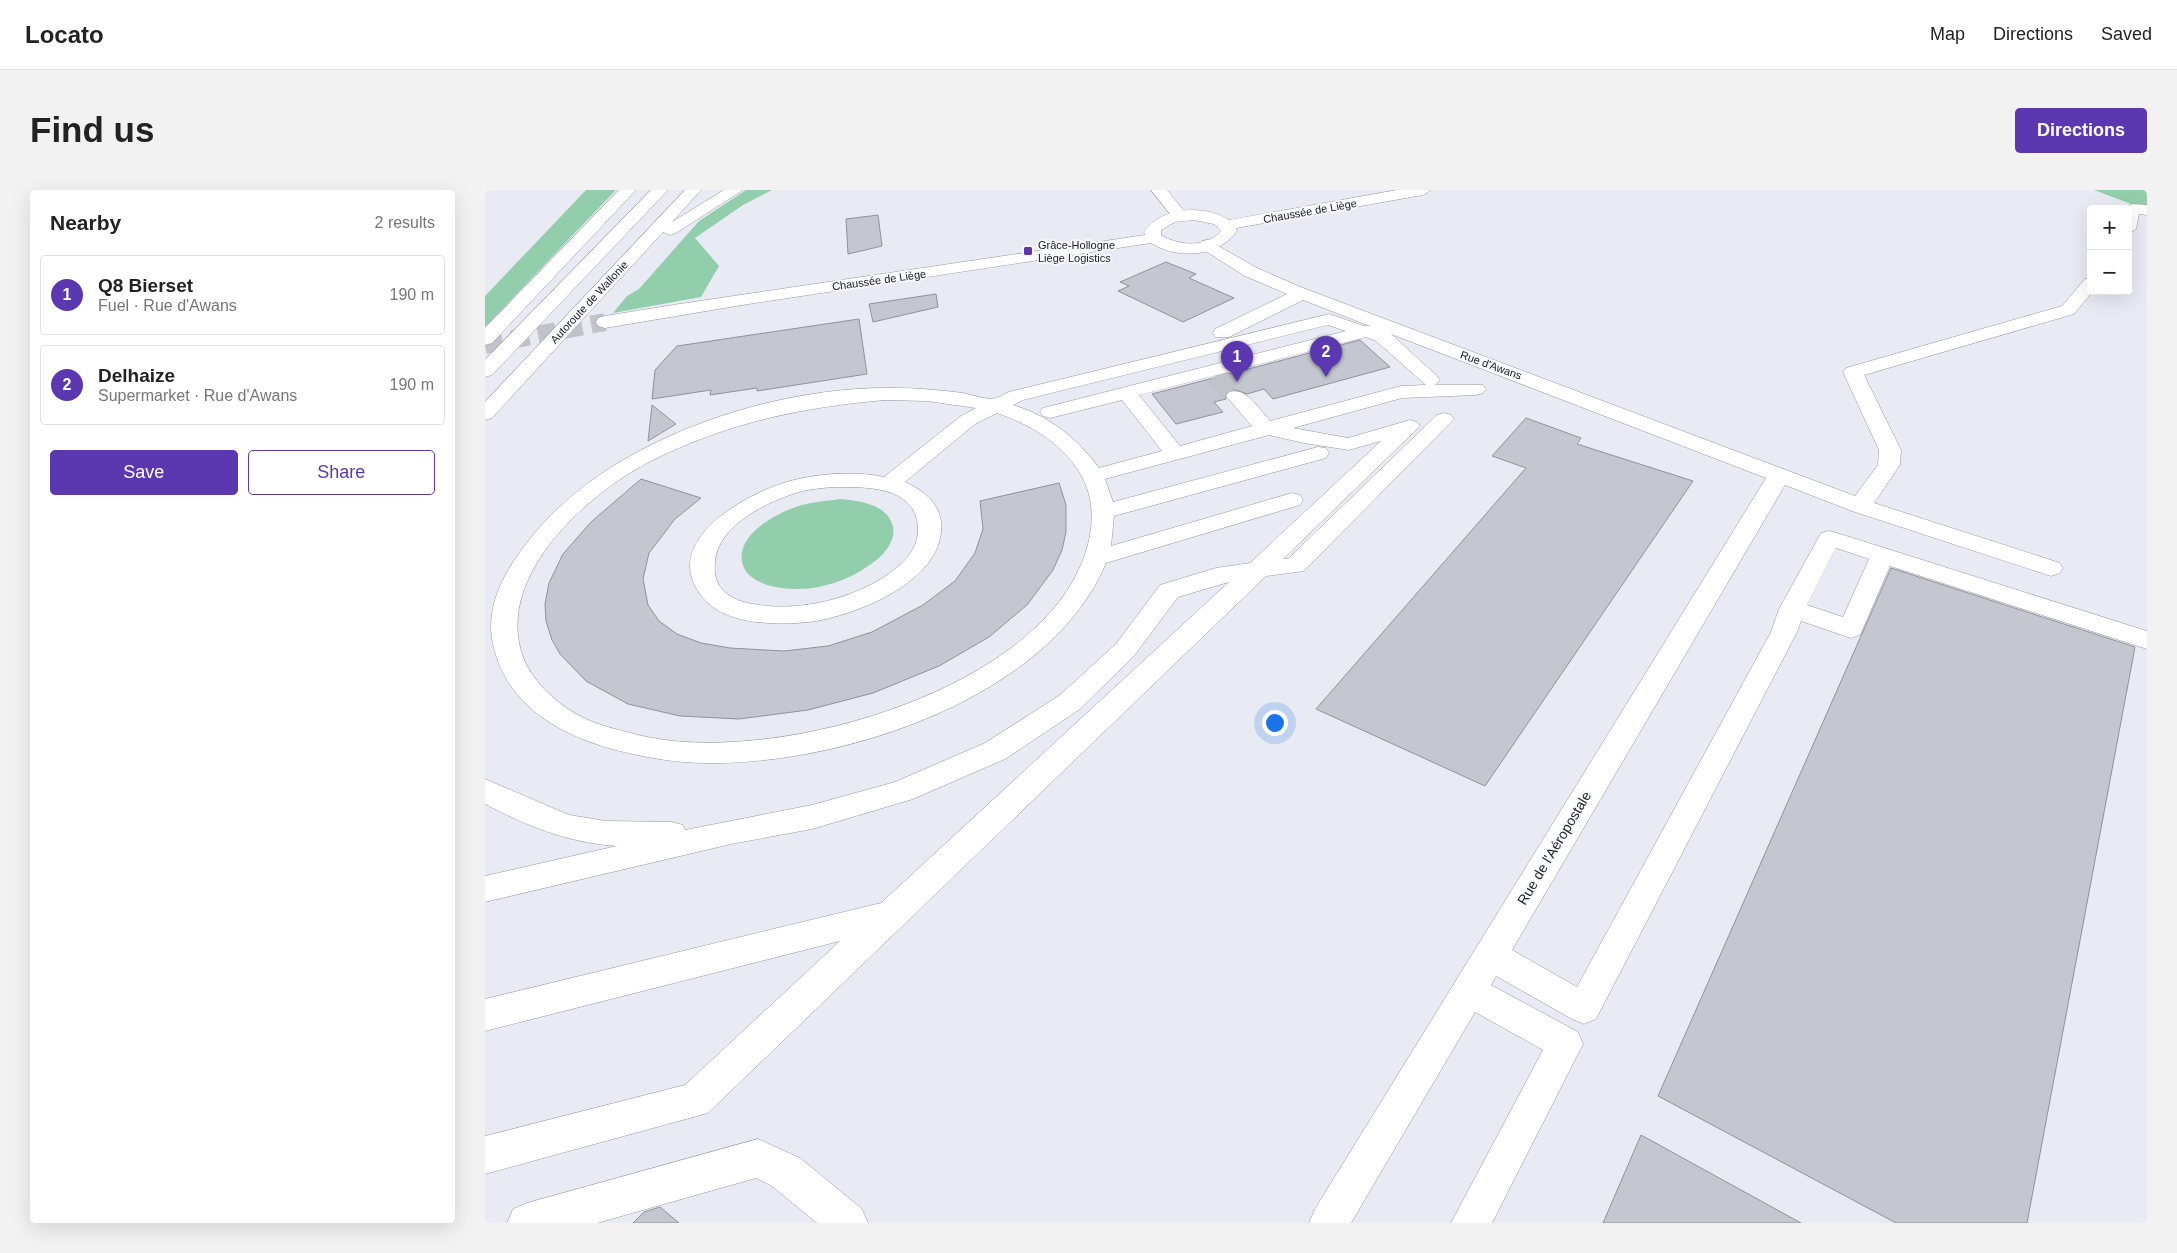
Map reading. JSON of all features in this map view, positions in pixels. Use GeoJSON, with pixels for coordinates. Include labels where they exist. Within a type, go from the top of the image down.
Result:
{"type":"FeatureCollection","features":[{"type":"Feature","properties":{"kind":"main road"},"geometry":{"type":"LineString","coordinates":[[485,339],[628,190]]}},
{"type":"Feature","properties":{"kind":"main road","name":"Autoroute de Wallonie"},"geometry":{"type":"LineString","coordinates":[[485,371],[660,190]]}},
{"type":"Feature","properties":{"kind":"main road","name":"Autoroute de Wallonie"},"geometry":{"type":"LineString","coordinates":[[485,414],[693,190]]}},
{"type":"Feature","properties":{"kind":"main road"},"geometry":{"type":"LineString","coordinates":[[681,204],[706,190]]}},
{"type":"Feature","properties":{"kind":"main road"},"geometry":{"type":"LineString","coordinates":[[642,246],[687,221],[735,190]]}},
{"type":"Feature","properties":{"kind":"main road"},"geometry":{"type":"LineString","coordinates":[[1159,190],[1180,216]]}},
{"type":"Feature","properties":{"kind":"main road","name":"Chaussée de Liège"},"geometry":{"type":"LineString","coordinates":[[1227,225],[1423,190]]}},
{"type":"Feature","properties":{"kind":"main road"},"geometry":{"type":"LineString","coordinates":[[2132,208],[2147,210]]}},
{"type":"Feature","properties":{"kind":"main road"},"geometry":{"type":"LineString","coordinates":[[1180,216],[1208,217],[1227,225],[1229,231],[1226,236],[1208,245],[1195,248],[1170,246],[1154,238],[1152,232],[1160,223],[1180,216]]}},
{"type":"Feature","properties":{"kind":"main road"},"geometry":{"type":"LineString","coordinates":[[2132,229],[2147,232]]}},
{"type":"Feature","properties":{"kind":"main road","name":"Chaussée de Liège"},"geometry":{"type":"LineString","coordinates":[[605,322],[676,309],[972,267],[1154,238]]}},
{"type":"Feature","properties":{"kind":"main road","name":"Rue d'Awans"},"geometry":{"type":"LineString","coordinates":[[1208,245],[1251,272],[1302,294],[1861,506],[2051,568]]}},
{"type":"Feature","properties":{"kind":"main road"},"geometry":{"type":"LineString","coordinates":[[1861,506],[1889,465],[1890,450],[1853,372],[2068,310],[2087,288]]}},
{"type":"Feature","properties":{"kind":"main road"},"geometry":{"type":"LineString","coordinates":[[1204,350],[1222,333],[1302,294]]}},
{"type":"Feature","properties":{"kind":"main road"},"geometry":{"type":"LineString","coordinates":[[1284,303],[1383,337],[1430,380]]}},
{"type":"Feature","properties":{"kind":"main road"},"geometry":{"type":"LineString","coordinates":[[889,484],[920,500],[931,519],[929,542],[914,565],[887,587],[852,603],[814,613],[775,616],[741,610],[716,598],[703,580],[701,559],[711,538],[732,517],[760,500],[795,486],[833,480],[868,480],[889,484],[968,420],[1016,396],[1329,319]]}},
{"type":"Feature","properties":{"kind":"main road"},"geometry":{"type":"LineString","coordinates":[[1050,412],[1126,392],[1215,373],[1367,331]]}},
{"type":"Feature","properties":{"kind":"main road"},"geometry":{"type":"LineString","coordinates":[[1204,350],[1215,373]]}},
{"type":"Feature","properties":{"kind":"main road"},"geometry":{"type":"LineString","coordinates":[[485,889],[731,832],[812,817],[903,792],[995,751],[1069,702],[1125,650],[1169,591],[1216,576],[1250,570],[1295,566],[1499,368]]}},
{"type":"Feature","properties":{"kind":"main road"},"geometry":{"type":"LineString","coordinates":[[1093,476],[1401,392],[1476,389]]}},
{"type":"Feature","properties":{"kind":"main road"},"geometry":{"type":"LineString","coordinates":[[1126,392],[1175,453]]}},
{"type":"Feature","properties":{"kind":"main road"},"geometry":{"type":"LineString","coordinates":[[923,394],[995,406],[1047,429],[1085,461],[1093,476],[1104,512],[1103,537],[1097,558],[1074,599],[1049,629],[1013,658],[970,687],[919,710],[863,731],[804,745],[745,752],[689,752],[635,746],[589,732],[553,712],[527,689],[510,660],[503,630],[507,600],[520,569],[540,539],[566,512],[598,485],[633,463],[673,442],[713,426],[757,412],[833,398],[923,394]]}},
{"type":"Feature","properties":{"kind":"main road"},"geometry":{"type":"LineString","coordinates":[[1236,396],[1265,428],[1303,437],[1349,444],[1410,426],[1444,420]]}},
{"type":"Feature","properties":{"kind":"main road"},"geometry":{"type":"LineString","coordinates":[[1250,570],[1410,426]]}},
{"type":"Feature","properties":{"kind":"main road"},"geometry":{"type":"LineString","coordinates":[[485,1155],[695,1100],[1250,570],[1386,433]]}},
{"type":"Feature","properties":{"kind":"main road"},"geometry":{"type":"LineString","coordinates":[[1104,512],[1318,453]]}},
{"type":"Feature","properties":{"kind":"main road","name":"Rue de l'Aéropostale"},"geometry":{"type":"LineString","coordinates":[[1329,1223],[1780,474]]}},
{"type":"Feature","properties":{"kind":"main road"},"geometry":{"type":"LineString","coordinates":[[1097,558],[1292,500]]}},
{"type":"Feature","properties":{"kind":"main road"},"geometry":{"type":"LineString","coordinates":[[1490,955],[1584,1008],[1784,632],[1792,609],[1829,538],[2147,640]]}},
{"type":"Feature","properties":{"kind":"main road"},"geometry":{"type":"LineString","coordinates":[[1792,609],[1851,629],[1883,555]]}},
{"type":"Feature","properties":{"kind":"main road"},"geometry":{"type":"LineString","coordinates":[[485,790],[515,806],[571,827],[640,835],[731,832]]}},
{"type":"Feature","properties":{"kind":"main road"},"geometry":{"type":"LineString","coordinates":[[485,1015],[887,916]]}},
{"type":"Feature","properties":{"kind":"main road"},"geometry":{"type":"LineString","coordinates":[[1469,991],[1565,1044],[1471,1223]]}},
{"type":"Feature","properties":{"kind":"main road"},"geometry":{"type":"LineString","coordinates":[[527,1223],[758,1158],[786,1172],[849,1223]]}},
{"type":"Feature","properties":{"kind":"green space"},"geometry":{"type":"Polygon","coordinates":[[[586,190],[616,190],[485,327],[485,296],[586,190]]]}},
{"type":"Feature","properties":{"kind":"green space"},"geometry":{"type":"Polygon","coordinates":[[[746,190],[772,190],[743,205],[695,238],[719,266],[701,297],[613,313],[627,296],[639,289],[699,221],[746,190]]]}},
{"type":"Feature","properties":{"kind":"green space"},"geometry":{"type":"Polygon","coordinates":[[[2094,190],[2147,190],[2147,206],[2134,205],[2094,190]]]}},
{"type":"Feature","properties":{"kind":"green space"},"geometry":{"type":"Polygon","coordinates":[[[840,499],[872,505],[885,513],[890,519],[893,527],[892,538],[884,553],[875,561],[847,578],[821,587],[807,589],[780,588],[767,585],[754,579],[747,573],[742,559],[743,549],[755,530],[776,516],[801,505],[840,499]]]}},
{"type":"Feature","properties":{"kind":"building"},"geometry":{"type":"Polygon","coordinates":[[[878,215],[882,246],[848,254],[846,219],[878,215]]]}},
{"type":"Feature","properties":{"kind":"building"},"geometry":{"type":"Polygon","coordinates":[[[1166,262],[1196,274],[1189,278],[1234,298],[1183,322],[1118,291],[1129,286],[1120,282],[1166,262]]]}},
{"type":"Feature","properties":{"kind":"building"},"geometry":{"type":"Polygon","coordinates":[[[936,294],[938,307],[873,322],[869,304],[936,294]]]}},
{"type":"Feature","properties":{"kind":"building"},"geometry":{"type":"Polygon","coordinates":[[[859,319],[867,374],[757,391],[757,388],[710,395],[711,390],[652,399],[655,370],[677,346],[859,319]]]}},
{"type":"Feature","properties":{"kind":"building"},"geometry":{"type":"Polygon","coordinates":[[[1360,340],[1390,367],[1273,399],[1264,389],[1247,394],[1236,390],[1229,390],[1225,395],[1226,399],[1214,402],[1223,412],[1176,424],[1152,394],[1360,340]]]}},
{"type":"Feature","properties":{"kind":"building"},"geometry":{"type":"Polygon","coordinates":[[[652,405],[676,424],[648,441],[652,405]]]}},
{"type":"Feature","properties":{"kind":"building"},"geometry":{"type":"Polygon","coordinates":[[[1526,418],[1581,438],[1577,444],[1693,481],[1485,786],[1316,709],[1526,468],[1492,456],[1526,418]]]}},
{"type":"Feature","properties":{"kind":"building"},"geometry":{"type":"Polygon","coordinates":[[[641,479],[701,498],[675,519],[649,553],[643,579],[648,605],[659,621],[677,634],[701,643],[730,648],[784,651],[828,646],[872,632],[923,605],[955,581],[975,553],[983,529],[980,501],[1059,483],[1066,505],[1066,532],[1062,550],[1053,570],[1027,605],[989,637],[939,666],[873,693],[808,710],[739,719],[680,716],[628,704],[586,681],[560,654],[552,640],[546,621],[545,604],[549,583],[563,554],[591,522],[641,479]]]}},
{"type":"Feature","properties":{"kind":"building"},"geometry":{"type":"Polygon","coordinates":[[[1891,568],[2135,647],[2027,1223],[1896,1223],[1658,1096],[1891,568]]]}},
{"type":"Feature","properties":{"kind":"building"},"geometry":{"type":"Polygon","coordinates":[[[1641,1135],[1801,1223],[1603,1223],[1641,1135]]]}},
{"type":"Feature","properties":{"kind":"building"},"geometry":{"type":"Polygon","coordinates":[[[660,1207],[679,1223],[633,1223],[644,1212],[660,1207]]]}},
{"type":"Feature","properties":{"kind":"tunnel"},"geometry":{"type":"LineString","coordinates":[[485,345],[605,322]]}},
{"type":"Feature","properties":{"kind":"tunnel"},"geometry":{"type":"LineString","coordinates":[[1216,375],[1236,396]]}},
{"type":"Feature","properties":{"kind":"place","name":"Grâce-Hollogne Liège Logistics"},"geometry":{"type":"Point","coordinates":[1028,251]}},
{"type":"Feature","properties":{"kind":"place","name":"Delhaize"},"geometry":{"type":"Point","coordinates":[1326,377]}},
{"type":"Feature","properties":{"kind":"place","name":"Q8 Bierset"},"geometry":{"type":"Point","coordinates":[1237,382]}}]}
